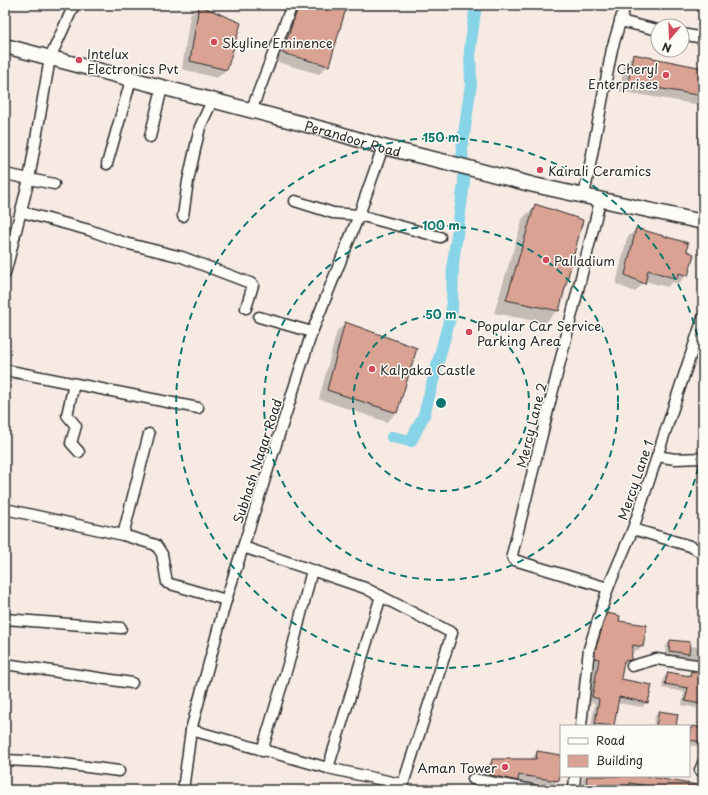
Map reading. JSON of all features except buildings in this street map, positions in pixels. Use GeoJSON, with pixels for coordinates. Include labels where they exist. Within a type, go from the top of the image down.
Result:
{"type":"FeatureCollection","features":[{"type":"Feature","properties":{"kind":"main road","name":"Perandoor Road"},"geometry":{"type":"LineString","coordinates":[[5,46],[330,131],[382,147],[600,201],[703,222]]}},
{"type":"Feature","properties":{"kind":"street"},"geometry":{"type":"LineString","coordinates":[[5,274],[22,212],[29,179],[50,58],[74,5]]}},
{"type":"Feature","properties":{"kind":"street"},"geometry":{"type":"LineString","coordinates":[[251,111],[292,5]]}},
{"type":"Feature","properties":{"kind":"street"},"geometry":{"type":"LineString","coordinates":[[584,196],[612,49],[625,5]]}},
{"type":"Feature","properties":{"kind":"street"},"geometry":{"type":"LineString","coordinates":[[620,21],[650,28]]}},
{"type":"Feature","properties":{"kind":"street"},"geometry":{"type":"LineString","coordinates":[[690,36],[703,38]]}},
{"type":"Feature","properties":{"kind":"street"},"geometry":{"type":"LineString","coordinates":[[107,164],[131,80]]}},
{"type":"Feature","properties":{"kind":"street"},"geometry":{"type":"LineString","coordinates":[[150,137],[154,113],[162,88]]}},
{"type":"Feature","properties":{"kind":"street"},"geometry":{"type":"LineString","coordinates":[[183,216],[188,181],[200,127],[212,101]]}},
{"type":"Feature","properties":{"kind":"street","name":"Subhash Nagar Road"},"geometry":{"type":"LineString","coordinates":[[183,790],[191,730],[226,600],[312,332],[359,215],[382,147]]}},
{"type":"Feature","properties":{"kind":"street"},"geometry":{"type":"LineString","coordinates":[[5,174],[54,184]]}},
{"type":"Feature","properties":{"kind":"street"},"geometry":{"type":"LineString","coordinates":[[295,201],[333,213],[359,215],[440,237]]}},
{"type":"Feature","properties":{"kind":"street","name":"Mercy Lane 2"},"geometry":{"type":"LineString","coordinates":[[600,201],[512,555],[514,560],[608,588]]}},
{"type":"Feature","properties":{"kind":"street"},"geometry":{"type":"LineString","coordinates":[[22,212],[89,230],[125,243],[182,257],[250,283],[253,285],[246,308]]}},
{"type":"Feature","properties":{"kind":"street"},"geometry":{"type":"LineString","coordinates":[[259,317],[312,332]]}},
{"type":"Feature","properties":{"kind":"street","name":"Mercy Lane 1"},"geometry":{"type":"LineString","coordinates":[[581,725],[589,649],[608,588],[633,529],[703,318]]}},
{"type":"Feature","properties":{"kind":"street"},"geometry":{"type":"LineString","coordinates":[[5,370],[198,408]]}},
{"type":"Feature","properties":{"kind":"street"},"geometry":{"type":"LineString","coordinates":[[74,384],[67,415],[76,426],[71,443],[79,452]]}},
{"type":"Feature","properties":{"kind":"street"},"geometry":{"type":"LineString","coordinates":[[123,535],[149,434]]}},
{"type":"Feature","properties":{"kind":"street"},"geometry":{"type":"LineString","coordinates":[[657,456],[675,459],[703,458]]}},
{"type":"Feature","properties":{"kind":"street"},"geometry":{"type":"LineString","coordinates":[[5,509],[123,535],[156,545],[162,554],[167,583],[226,600]]}},
{"type":"Feature","properties":{"kind":"street"},"geometry":{"type":"LineString","coordinates":[[633,529],[690,546],[703,553]]}},
{"type":"Feature","properties":{"kind":"street"},"geometry":{"type":"LineString","coordinates":[[191,730],[262,751],[401,787],[452,632],[365,588],[243,547]]}},
{"type":"Feature","properties":{"kind":"street"},"geometry":{"type":"LineString","coordinates":[[262,751],[290,658],[312,570]]}},
{"type":"Feature","properties":{"kind":"street"},"geometry":{"type":"LineString","coordinates":[[328,768],[381,596]]}},
{"type":"Feature","properties":{"kind":"street"},"geometry":{"type":"LineString","coordinates":[[5,619],[121,628]]}},
{"type":"Feature","properties":{"kind":"street"},"geometry":{"type":"LineString","coordinates":[[632,666],[656,659],[703,666]]}},
{"type":"Feature","properties":{"kind":"street"},"geometry":{"type":"LineString","coordinates":[[5,664],[132,683]]}},
{"type":"Feature","properties":{"kind":"street"},"geometry":{"type":"LineString","coordinates":[[5,760],[48,762],[118,771]]}},
{"type":"Feature","properties":{"kind":"street"},"geometry":{"type":"LineString","coordinates":[[574,790],[575,777]]}},
{"type":"Feature","properties":{"kind":"street"},"geometry":{"type":"LineString","coordinates":[[474,779],[533,790]]}},
{"type":"Feature","properties":{"kind":"waterway"},"geometry":{"type":"LineString","coordinates":[[392,437],[411,441],[424,415],[452,310],[453,263],[464,183],[462,149],[471,84],[470,48],[476,5]]}},
{"type":"Feature","properties":{"kind":"place","name":"Skyline Eminence"},"geometry":{"type":"Point","coordinates":[214,42]}},
{"type":"Feature","properties":{"kind":"place","name":"Intelux Electronics Pvt"},"geometry":{"type":"Point","coordinates":[79,60]}},
{"type":"Feature","properties":{"kind":"place","name":"Cheryl Enterprises"},"geometry":{"type":"Point","coordinates":[666,75]}},
{"type":"Feature","properties":{"kind":"place","name":"Kairali Ceramics"},"geometry":{"type":"Point","coordinates":[540,170]}},
{"type":"Feature","properties":{"kind":"place","name":"Palladium"},"geometry":{"type":"Point","coordinates":[546,260]}},
{"type":"Feature","properties":{"kind":"place","name":"Popular Car Service Parking Area"},"geometry":{"type":"Point","coordinates":[469,332]}},
{"type":"Feature","properties":{"kind":"place","name":"Kalpaka Castle"},"geometry":{"type":"Point","coordinates":[372,369]}},
{"type":"Feature","properties":{"kind":"place","name":"Aman Tower"},"geometry":{"type":"Point","coordinates":[505,767]}}]}
